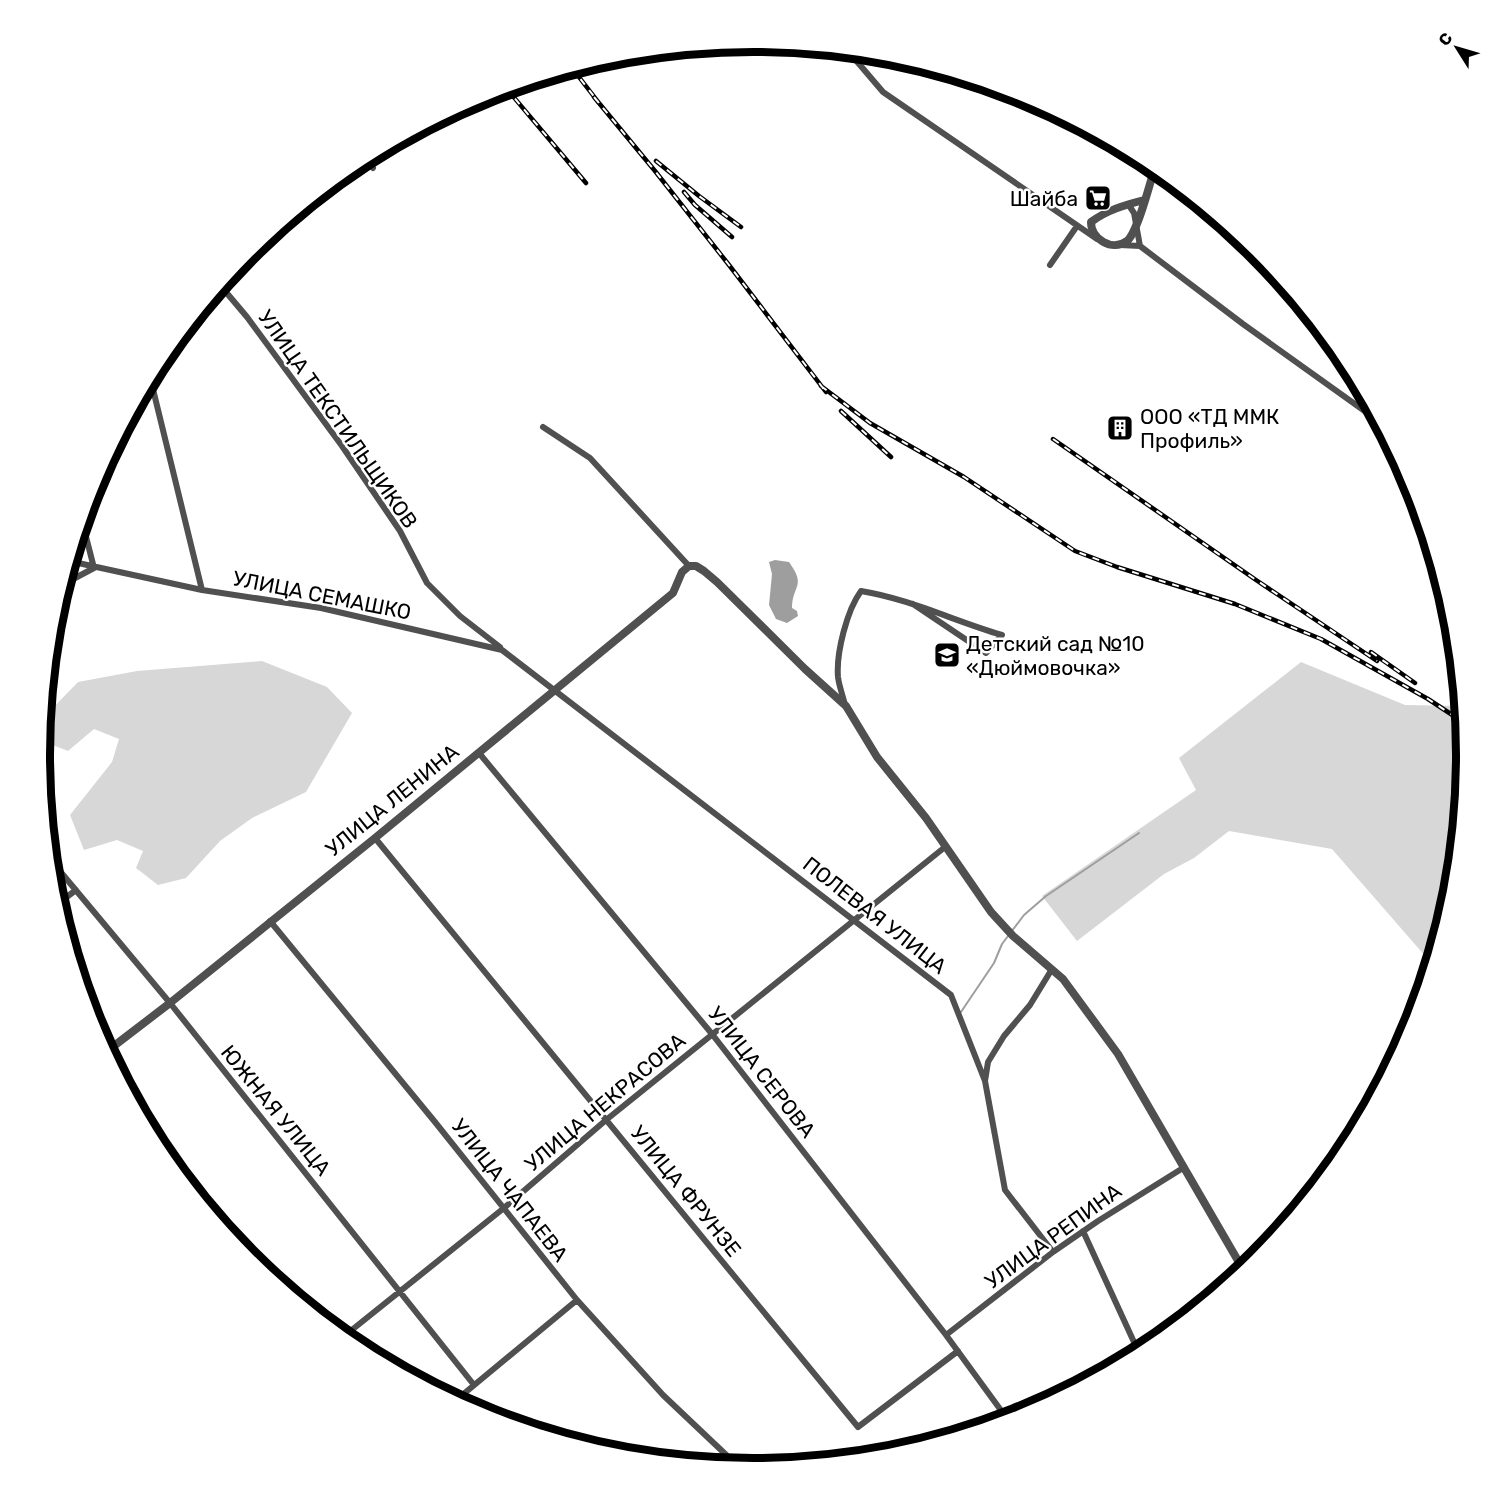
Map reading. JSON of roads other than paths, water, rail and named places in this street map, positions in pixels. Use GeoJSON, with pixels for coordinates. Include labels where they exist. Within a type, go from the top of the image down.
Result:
{"type":"FeatureCollection","features":[{"type":"Feature","properties":{"kind":"street"},"geometry":{"type":"LineString","coordinates":[[856,60],[883,92],[1078,227],[1112,245],[1140,246],[1365,412]]}},
{"type":"Feature","properties":{"kind":"street"},"geometry":{"type":"LineString","coordinates":[[370,165],[373,168]]}},
{"type":"Feature","properties":{"kind":"street"},"geometry":{"type":"LineString","coordinates":[[1120,245],[1128,240],[1136,225],[1152,176]]}},
{"type":"Feature","properties":{"kind":"street"},"geometry":{"type":"LineString","coordinates":[[1050,265],[1078,227],[1106,212],[1144,200]]}},
{"type":"Feature","properties":{"kind":"street"},"geometry":{"type":"LineString","coordinates":[[1128,204],[1134,213],[1140,246]]}},
{"type":"Feature","properties":{"kind":"street"},"geometry":{"type":"LineString","coordinates":[[1090,222],[1092,232],[1097,239]]}},
{"type":"Feature","properties":{"kind":"street","name":"УЛИЦА ТЕКСТИЛЬЩИКОВ"},"geometry":{"type":"LineString","coordinates":[[225,290],[247,317],[342,446],[400,531],[427,584],[460,616],[502,650]]}},
{"type":"Feature","properties":{"kind":"street"},"geometry":{"type":"LineString","coordinates":[[153,389],[202,590]]}},
{"type":"Feature","properties":{"kind":"street"},"geometry":{"type":"LineString","coordinates":[[543,428],[590,458],[689,566],[696,566],[717,582],[846,706]]}},
{"type":"Feature","properties":{"kind":"street"},"geometry":{"type":"LineString","coordinates":[[71,580],[94,568],[85,534]]}},
{"type":"Feature","properties":{"kind":"street","name":"УЛИЦА СЕМАШКО"},"geometry":{"type":"LineString","coordinates":[[76,563],[202,590],[321,608],[502,650],[555,691]]}},
{"type":"Feature","properties":{"kind":"street","name":"УЛИЦА ЛЕНИНА"},"geometry":{"type":"LineString","coordinates":[[113,1047],[375,838],[674,593],[682,572],[689,566]]}},
{"type":"Feature","properties":{"kind":"street"},"geometry":{"type":"LineString","coordinates":[[913,604],[986,653],[1002,635],[969,625],[913,604],[881,594],[861,591],[853,602],[838,659],[838,678],[846,706],[877,757],[926,818],[991,912],[1011,934],[1063,979],[1118,1054],[1239,1262]]}},
{"type":"Feature","properties":{"kind":"street","name":"ПОЛЕВАЯ УЛИЦА"},"geometry":{"type":"LineString","coordinates":[[555,691],[951,995],[985,1081],[1005,1190],[1049,1255]]}},
{"type":"Feature","properties":{"kind":"street","name":"УЛИЦА СЕРОВА"},"geometry":{"type":"LineString","coordinates":[[479,753],[712,1034],[946,1335],[1002,1412]]}},
{"type":"Feature","properties":{"kind":"street","name":"УЛИЦА ФРУНЗЕ"},"geometry":{"type":"LineString","coordinates":[[375,838],[858,1427],[958,1351]]}},
{"type":"Feature","properties":{"kind":"street","name":"УЛИЦА НЕКРАСОВА"},"geometry":{"type":"LineString","coordinates":[[350,1331],[504,1209],[606,1120],[945,847]]}},
{"type":"Feature","properties":{"kind":"street","name":"ЮЖНАЯ УЛИЦА"},"geometry":{"type":"LineString","coordinates":[[60,871],[170,1003],[474,1385]]}},
{"type":"Feature","properties":{"kind":"street"},"geometry":{"type":"LineString","coordinates":[[64,899],[76,890]]}},
{"type":"Feature","properties":{"kind":"street","name":"УЛИЦА ЧАПАЕВА"},"geometry":{"type":"LineString","coordinates":[[270,921],[577,1300],[663,1395],[727,1457]]}},
{"type":"Feature","properties":{"kind":"street"},"geometry":{"type":"LineString","coordinates":[[985,1081],[988,1062],[1053,969]]}},
{"type":"Feature","properties":{"kind":"street","name":"УЛИЦА РЕПИНА"},"geometry":{"type":"LineString","coordinates":[[946,1335],[1083,1231],[1183,1168]]}},
{"type":"Feature","properties":{"kind":"street"},"geometry":{"type":"LineString","coordinates":[[1083,1231],[1135,1345]]}},
{"type":"Feature","properties":{"kind":"street"},"geometry":{"type":"LineString","coordinates":[[462,1395],[577,1300]]}},
{"type":"Feature","properties":{"kind":"waterway"},"geometry":{"type":"LineString","coordinates":[[961,1012],[994,963],[1002,944],[1024,915],[1046,896],[1139,833]]}},
{"type":"Feature","properties":{"kind":"railway"},"geometry":{"type":"LineString","coordinates":[[577,75],[599,103]]}},
{"type":"Feature","properties":{"kind":"railway"},"geometry":{"type":"LineString","coordinates":[[512,95],[586,183]]}},
{"type":"Feature","properties":{"kind":"railway"},"geometry":{"type":"LineString","coordinates":[[594,97],[729,265],[826,392]]}},
{"type":"Feature","properties":{"kind":"railway"},"geometry":{"type":"LineString","coordinates":[[656,161],[741,227]]}},
{"type":"Feature","properties":{"kind":"railway"},"geometry":{"type":"LineString","coordinates":[[684,192],[695,205],[732,237]]}},
{"type":"Feature","properties":{"kind":"railway"},"geometry":{"type":"LineString","coordinates":[[821,386],[870,423],[964,477],[1075,551],[1117,567],[1235,604],[1321,639],[1454,716]]}},
{"type":"Feature","properties":{"kind":"railway"},"geometry":{"type":"LineString","coordinates":[[841,411],[891,457]]}},
{"type":"Feature","properties":{"kind":"railway"},"geometry":{"type":"LineString","coordinates":[[1053,439],[1377,661]]}},
{"type":"Feature","properties":{"kind":"railway"},"geometry":{"type":"LineString","coordinates":[[1371,652],[1415,683]]}},
{"type":"Feature","properties":{"kind":"place","name":"Шайба"},"geometry":{"type":"Point","coordinates":[1098,198]}},
{"type":"Feature","properties":{"kind":"place","name":"ООО «ТД ММК Профиль»"},"geometry":{"type":"Point","coordinates":[1120,428]}},
{"type":"Feature","properties":{"kind":"place","name":"Детский сад №10 «Дюймовочка»"},"geometry":{"type":"Point","coordinates":[947,655]}}]}
